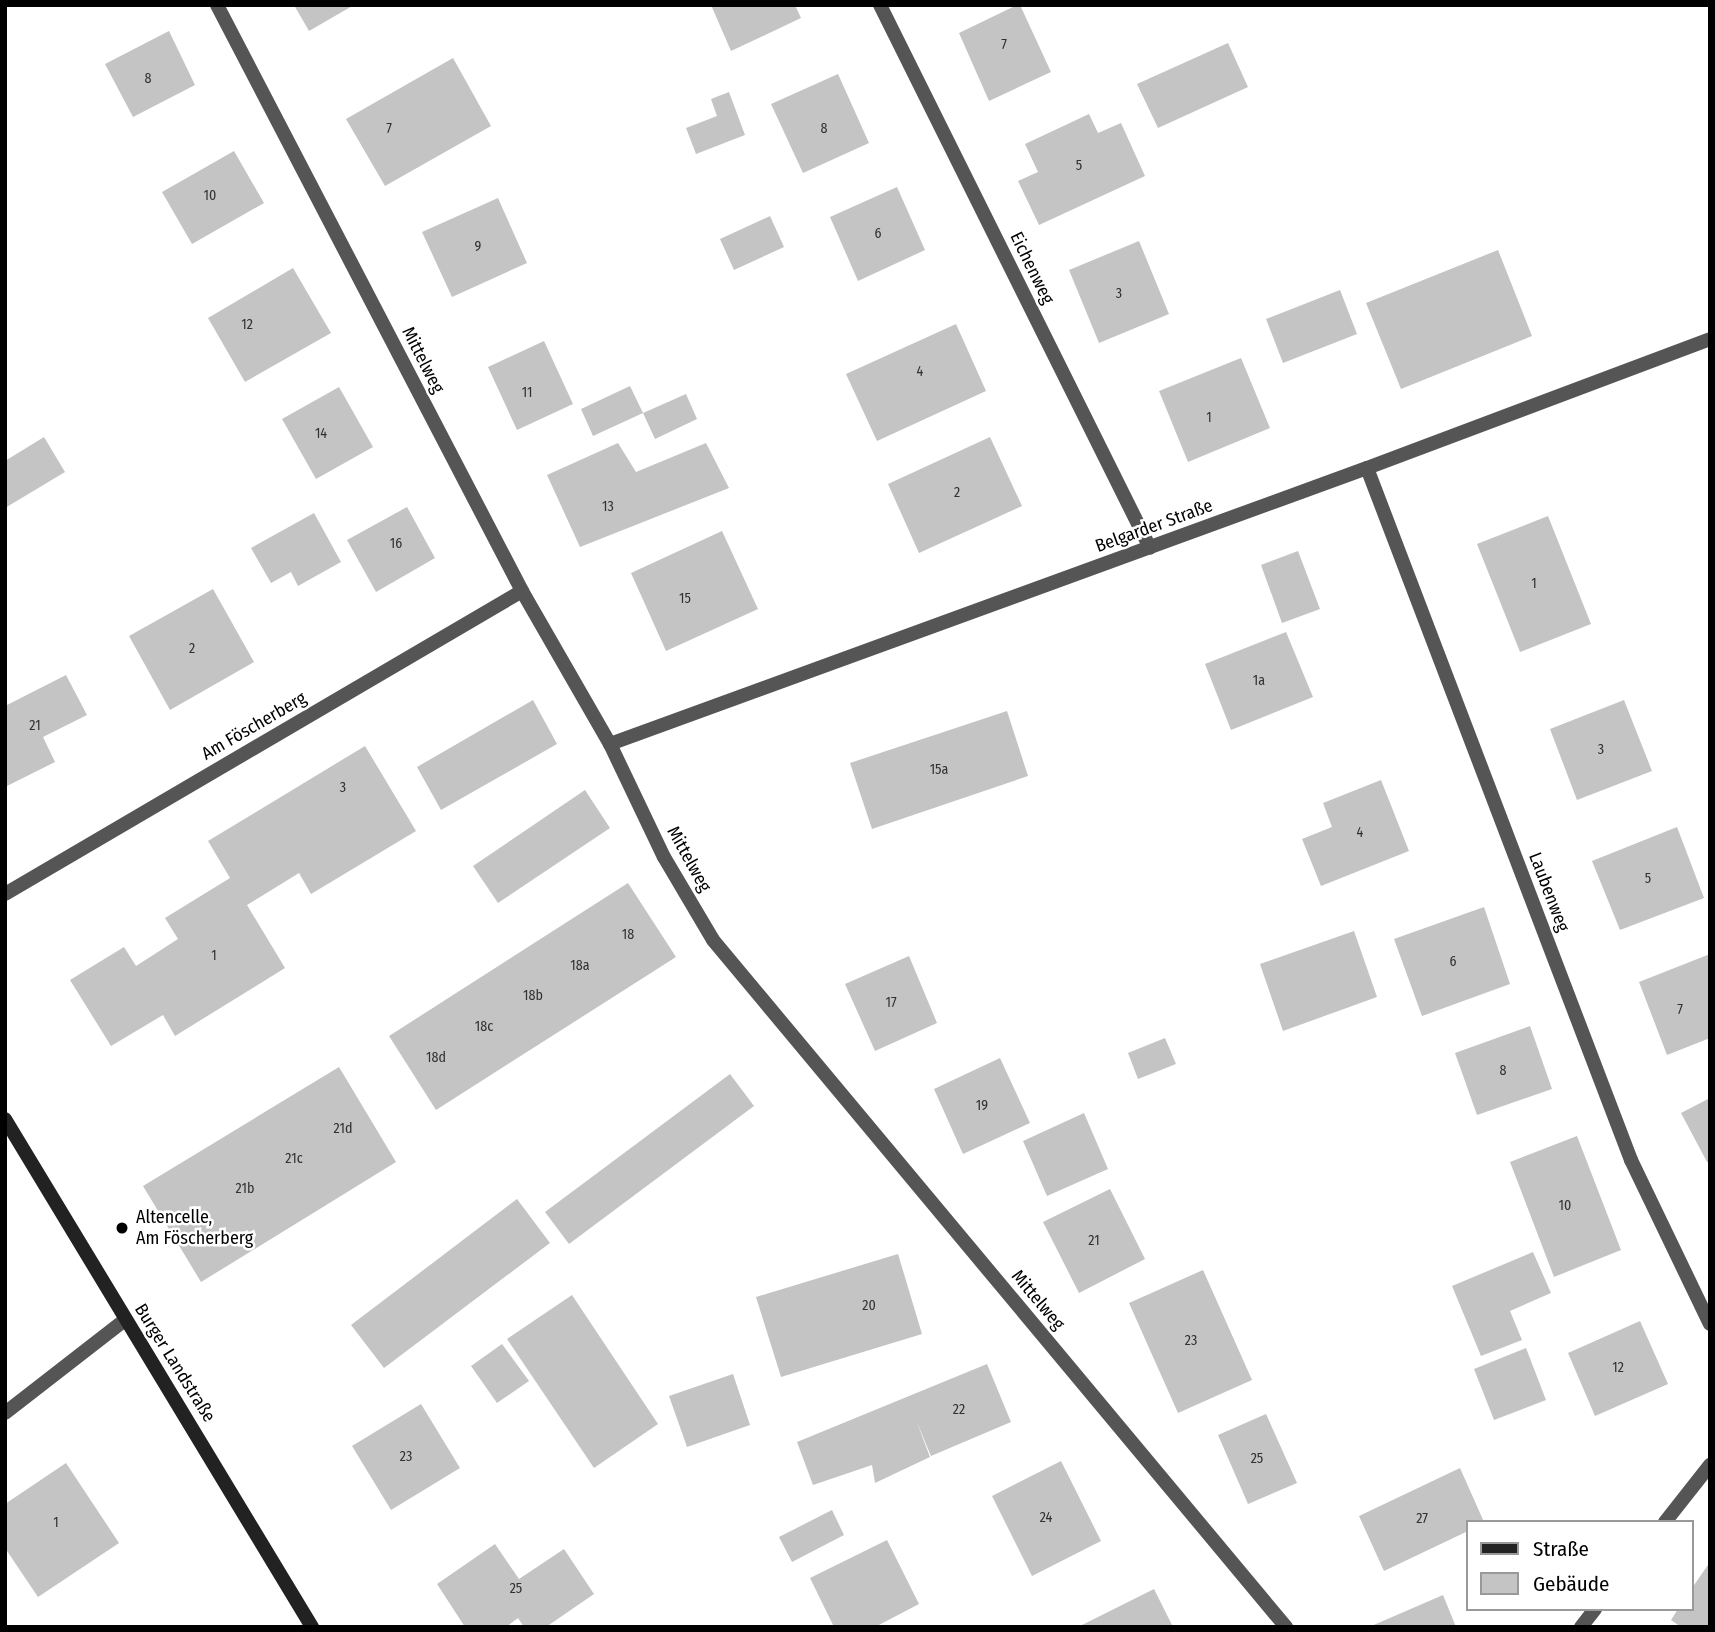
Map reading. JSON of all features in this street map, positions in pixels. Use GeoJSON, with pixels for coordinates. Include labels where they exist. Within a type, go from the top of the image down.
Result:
{"type":"FeatureCollection","features":[{"type":"Feature","properties":{"kind":"street","name":"Mittelweg"},"geometry":{"type":"LineString","coordinates":[[217,5],[522,591],[610,744],[664,857],[713,940],[1286,1627]]}},
{"type":"Feature","properties":{"kind":"street","name":"Eichenweg"},"geometry":{"type":"LineString","coordinates":[[880,5],[1150,548]]}},
{"type":"Feature","properties":{"kind":"street","name":"Belgarder Straße"},"geometry":{"type":"LineString","coordinates":[[610,744],[1150,548],[1710,339]]}},
{"type":"Feature","properties":{"kind":"street","name":"Laubenweg"},"geometry":{"type":"LineString","coordinates":[[1367,468],[1631,1160],[1710,1324]]}},
{"type":"Feature","properties":{"kind":"street","name":"Am Föscherberg"},"geometry":{"type":"LineString","coordinates":[[5,894],[522,591]]}},
{"type":"Feature","properties":{"kind":"street","name":"Burger Landstraße"},"geometry":{"type":"LineString","coordinates":[[5,1119],[312,1627]]}},
{"type":"Feature","properties":{"kind":"street"},"geometry":{"type":"LineString","coordinates":[[5,1413],[125,1320]]}},
{"type":"Feature","properties":{"kind":"street"},"geometry":{"type":"LineString","coordinates":[[1667,1520],[1710,1465]]}},
{"type":"Feature","properties":{"kind":"street"},"geometry":{"type":"LineString","coordinates":[[1581,1627],[1593,1611]]}},
{"type":"Feature","properties":{"kind":"building"},"geometry":{"type":"Polygon","coordinates":[[[294,5],[354,5],[309,31],[294,5]]]}},
{"type":"Feature","properties":{"kind":"building"},"geometry":{"type":"Polygon","coordinates":[[[711,5],[795,5],[801,18],[731,51],[711,5]]]}},
{"type":"Feature","properties":{"kind":"building"},"geometry":{"type":"Polygon","coordinates":[[[1020,5],[1051,72],[989,101],[959,33],[1020,5]]]}},
{"type":"Feature","properties":{"kind":"building"},"geometry":{"type":"Polygon","coordinates":[[[169,31],[195,85],[133,117],[105,64],[169,31]]]}},
{"type":"Feature","properties":{"kind":"building"},"geometry":{"type":"Polygon","coordinates":[[[1228,43],[1248,87],[1158,128],[1137,84],[1228,43]]]}},
{"type":"Feature","properties":{"kind":"building"},"geometry":{"type":"Polygon","coordinates":[[[453,58],[491,126],[385,186],[346,119],[453,58]]]}},
{"type":"Feature","properties":{"kind":"building"},"geometry":{"type":"Polygon","coordinates":[[[838,74],[869,143],[803,173],[771,104],[838,74]]]}},
{"type":"Feature","properties":{"kind":"building"},"geometry":{"type":"Polygon","coordinates":[[[729,92],[745,135],[696,154],[686,128],[717,116],[711,99],[729,92]]]}},
{"type":"Feature","properties":{"kind":"building"},"geometry":{"type":"Polygon","coordinates":[[[1089,114],[1098,133],[1121,123],[1145,176],[1039,225],[1018,181],[1038,172],[1025,144],[1089,114]]]}},
{"type":"Feature","properties":{"kind":"building"},"geometry":{"type":"Polygon","coordinates":[[[234,151],[264,203],[192,244],[162,192],[234,151]]]}},
{"type":"Feature","properties":{"kind":"building"},"geometry":{"type":"Polygon","coordinates":[[[897,187],[925,250],[858,281],[830,217],[897,187]]]}},
{"type":"Feature","properties":{"kind":"building"},"geometry":{"type":"Polygon","coordinates":[[[498,198],[527,263],[452,297],[422,232],[498,198]]]}},
{"type":"Feature","properties":{"kind":"building"},"geometry":{"type":"Polygon","coordinates":[[[770,216],[784,247],[734,270],[720,239],[770,216]]]}},
{"type":"Feature","properties":{"kind":"building"},"geometry":{"type":"Polygon","coordinates":[[[1139,241],[1169,314],[1099,343],[1069,270],[1139,241]]]}},
{"type":"Feature","properties":{"kind":"building"},"geometry":{"type":"Polygon","coordinates":[[[1498,250],[1532,336],[1401,389],[1366,303],[1498,250]]]}},
{"type":"Feature","properties":{"kind":"building"},"geometry":{"type":"Polygon","coordinates":[[[293,268],[331,333],[245,382],[208,318],[293,268]]]}},
{"type":"Feature","properties":{"kind":"building"},"geometry":{"type":"Polygon","coordinates":[[[1340,290],[1357,334],[1283,363],[1266,319],[1340,290]]]}},
{"type":"Feature","properties":{"kind":"building"},"geometry":{"type":"Polygon","coordinates":[[[956,324],[986,391],[877,441],[846,374],[956,324]]]}},
{"type":"Feature","properties":{"kind":"building"},"geometry":{"type":"Polygon","coordinates":[[[544,341],[573,404],[517,430],[488,367],[544,341]]]}},
{"type":"Feature","properties":{"kind":"building"},"geometry":{"type":"Polygon","coordinates":[[[1241,358],[1270,428],[1188,462],[1159,391],[1241,358]]]}},
{"type":"Feature","properties":{"kind":"building"},"geometry":{"type":"Polygon","coordinates":[[[630,386],[643,413],[593,436],[581,409],[630,386]]]}},
{"type":"Feature","properties":{"kind":"building"},"geometry":{"type":"Polygon","coordinates":[[[339,387],[373,447],[316,479],[282,419],[339,387]]]}},
{"type":"Feature","properties":{"kind":"building"},"geometry":{"type":"Polygon","coordinates":[[[686,394],[697,419],[655,439],[643,413],[686,394]]]}},
{"type":"Feature","properties":{"kind":"building"},"geometry":{"type":"Polygon","coordinates":[[[44,437],[65,472],[5,508],[5,461],[44,437]]]}},
{"type":"Feature","properties":{"kind":"building"},"geometry":{"type":"Polygon","coordinates":[[[990,437],[1022,506],[919,553],[888,484],[990,437]]]}},
{"type":"Feature","properties":{"kind":"building"},"geometry":{"type":"Polygon","coordinates":[[[618,443],[636,472],[706,443],[729,488],[580,547],[547,475],[618,443]]]}},
{"type":"Feature","properties":{"kind":"building"},"geometry":{"type":"Polygon","coordinates":[[[407,507],[435,558],[376,592],[347,540],[407,507]]]}},
{"type":"Feature","properties":{"kind":"building"},"geometry":{"type":"Polygon","coordinates":[[[314,513],[341,562],[298,586],[291,572],[271,583],[251,548],[314,513]]]}},
{"type":"Feature","properties":{"kind":"building"},"geometry":{"type":"Polygon","coordinates":[[[1548,516],[1591,624],[1520,652],[1477,544],[1548,516]]]}},
{"type":"Feature","properties":{"kind":"building"},"geometry":{"type":"Polygon","coordinates":[[[722,531],[758,609],[666,651],[631,573],[722,531]]]}},
{"type":"Feature","properties":{"kind":"building"},"geometry":{"type":"Polygon","coordinates":[[[1298,551],[1320,609],[1282,623],[1261,565],[1298,551]]]}},
{"type":"Feature","properties":{"kind":"building"},"geometry":{"type":"Polygon","coordinates":[[[213,589],[254,662],[170,710],[129,636],[213,589]]]}},
{"type":"Feature","properties":{"kind":"building"},"geometry":{"type":"Polygon","coordinates":[[[1286,632],[1313,697],[1231,730],[1205,664],[1286,632]]]}},
{"type":"Feature","properties":{"kind":"building"},"geometry":{"type":"Polygon","coordinates":[[[66,675],[87,715],[43,737],[55,762],[5,787],[5,706],[66,675]]]}},
{"type":"Feature","properties":{"kind":"building"},"geometry":{"type":"Polygon","coordinates":[[[533,700],[557,744],[441,810],[417,767],[533,700]]]}},
{"type":"Feature","properties":{"kind":"building"},"geometry":{"type":"Polygon","coordinates":[[[1624,700],[1652,771],[1577,800],[1550,729],[1624,700]]]}},
{"type":"Feature","properties":{"kind":"building"},"geometry":{"type":"Polygon","coordinates":[[[1007,711],[1028,776],[872,829],[850,763],[1007,711]]]}},
{"type":"Feature","properties":{"kind":"building"},"geometry":{"type":"Polygon","coordinates":[[[365,746],[416,831],[311,894],[299,873],[247,905],[285,968],[175,1036],[163,1015],[111,1046],[70,980],[124,947],[136,966],[178,939],[165,918],[230,878],[208,841],[365,746]]]}},
{"type":"Feature","properties":{"kind":"building"},"geometry":{"type":"Polygon","coordinates":[[[1381,780],[1409,851],[1321,886],[1302,839],[1332,827],[1323,803],[1381,780]]]}},
{"type":"Feature","properties":{"kind":"building"},"geometry":{"type":"Polygon","coordinates":[[[585,790],[610,828],[498,903],[473,866],[585,790]]]}},
{"type":"Feature","properties":{"kind":"building"},"geometry":{"type":"Polygon","coordinates":[[[1677,827],[1704,898],[1620,930],[1592,861],[1677,827]]]}},
{"type":"Feature","properties":{"kind":"building"},"geometry":{"type":"Polygon","coordinates":[[[628,883],[676,957],[436,1110],[389,1036],[628,883]]]}},
{"type":"Feature","properties":{"kind":"building"},"geometry":{"type":"Polygon","coordinates":[[[1484,907],[1510,984],[1422,1016],[1394,939],[1484,907]]]}},
{"type":"Feature","properties":{"kind":"building"},"geometry":{"type":"Polygon","coordinates":[[[1354,931],[1377,997],[1283,1031],[1260,964],[1354,931]]]}},
{"type":"Feature","properties":{"kind":"building"},"geometry":{"type":"Polygon","coordinates":[[[1710,954],[1710,1038],[1667,1055],[1639,982],[1710,954]]]}},
{"type":"Feature","properties":{"kind":"building"},"geometry":{"type":"Polygon","coordinates":[[[909,956],[937,1023],[875,1051],[845,984],[909,956]]]}},
{"type":"Feature","properties":{"kind":"building"},"geometry":{"type":"Polygon","coordinates":[[[1530,1026],[1552,1089],[1477,1115],[1455,1053],[1530,1026]]]}},
{"type":"Feature","properties":{"kind":"building"},"geometry":{"type":"Polygon","coordinates":[[[1165,1038],[1176,1064],[1138,1079],[1128,1053],[1165,1038]]]}},
{"type":"Feature","properties":{"kind":"building"},"geometry":{"type":"Polygon","coordinates":[[[1000,1058],[1030,1123],[963,1154],[934,1089],[1000,1058]]]}},
{"type":"Feature","properties":{"kind":"building"},"geometry":{"type":"Polygon","coordinates":[[[339,1067],[396,1162],[201,1282],[143,1186],[339,1067]]]}},
{"type":"Feature","properties":{"kind":"building"},"geometry":{"type":"Polygon","coordinates":[[[730,1074],[754,1106],[569,1244],[545,1212],[730,1074]]]}},
{"type":"Feature","properties":{"kind":"building"},"geometry":{"type":"Polygon","coordinates":[[[1710,1098],[1710,1161],[1707,1162],[1681,1113],[1710,1098]]]}},
{"type":"Feature","properties":{"kind":"building"},"geometry":{"type":"Polygon","coordinates":[[[1084,1113],[1108,1169],[1047,1196],[1023,1141],[1084,1113]]]}},
{"type":"Feature","properties":{"kind":"building"},"geometry":{"type":"Polygon","coordinates":[[[1577,1136],[1621,1250],[1554,1277],[1510,1162],[1577,1136]]]}},
{"type":"Feature","properties":{"kind":"building"},"geometry":{"type":"Polygon","coordinates":[[[1110,1189],[1145,1259],[1079,1293],[1043,1222],[1110,1189]]]}},
{"type":"Feature","properties":{"kind":"building"},"geometry":{"type":"Polygon","coordinates":[[[517,1199],[550,1243],[384,1368],[351,1325],[517,1199]]]}},
{"type":"Feature","properties":{"kind":"building"},"geometry":{"type":"Polygon","coordinates":[[[1533,1252],[1551,1293],[1510,1311],[1522,1340],[1481,1356],[1452,1286],[1533,1252]]]}},
{"type":"Feature","properties":{"kind":"building"},"geometry":{"type":"Polygon","coordinates":[[[898,1254],[922,1334],[781,1377],[756,1297],[898,1254]]]}},
{"type":"Feature","properties":{"kind":"building"},"geometry":{"type":"Polygon","coordinates":[[[1203,1270],[1252,1380],[1178,1413],[1129,1303],[1203,1270]]]}},
{"type":"Feature","properties":{"kind":"building"},"geometry":{"type":"Polygon","coordinates":[[[572,1295],[658,1424],[594,1468],[507,1339],[572,1295]]]}},
{"type":"Feature","properties":{"kind":"building"},"geometry":{"type":"Polygon","coordinates":[[[1640,1321],[1668,1384],[1595,1416],[1568,1353],[1640,1321]]]}},
{"type":"Feature","properties":{"kind":"building"},"geometry":{"type":"Polygon","coordinates":[[[502,1344],[529,1381],[497,1403],[471,1366],[502,1344]]]}},
{"type":"Feature","properties":{"kind":"building"},"geometry":{"type":"Polygon","coordinates":[[[1526,1348],[1546,1400],[1494,1420],[1474,1369],[1526,1348]]]}},
{"type":"Feature","properties":{"kind":"building"},"geometry":{"type":"Polygon","coordinates":[[[987,1364],[1011,1422],[931,1456],[916,1420],[930,1457],[875,1483],[872,1465],[813,1485],[797,1442],[987,1364]]]}},
{"type":"Feature","properties":{"kind":"building"},"geometry":{"type":"Polygon","coordinates":[[[733,1374],[750,1425],[687,1447],[669,1396],[733,1374]]]}},
{"type":"Feature","properties":{"kind":"building"},"geometry":{"type":"Polygon","coordinates":[[[421,1404],[460,1468],[391,1510],[352,1446],[421,1404]]]}},
{"type":"Feature","properties":{"kind":"building"},"geometry":{"type":"Polygon","coordinates":[[[1266,1414],[1297,1483],[1248,1504],[1218,1435],[1266,1414]]]}},
{"type":"Feature","properties":{"kind":"building"},"geometry":{"type":"Polygon","coordinates":[[[1061,1461],[1101,1541],[1032,1576],[992,1496],[1061,1461]]]}},
{"type":"Feature","properties":{"kind":"building"},"geometry":{"type":"Polygon","coordinates":[[[66,1463],[119,1543],[38,1597],[5,1548],[5,1504],[66,1463]]]}},
{"type":"Feature","properties":{"kind":"building"},"geometry":{"type":"Polygon","coordinates":[[[1460,1468],[1483,1520],[1466,1520],[1466,1532],[1384,1571],[1359,1516],[1460,1468]]]}},
{"type":"Feature","properties":{"kind":"building"},"geometry":{"type":"Polygon","coordinates":[[[832,1510],[844,1535],[792,1562],[779,1537],[832,1510]]]}},
{"type":"Feature","properties":{"kind":"building"},"geometry":{"type":"Polygon","coordinates":[[[887,1540],[919,1604],[875,1627],[834,1627],[810,1578],[887,1540]]]}},
{"type":"Feature","properties":{"kind":"building"},"geometry":{"type":"Polygon","coordinates":[[[495,1544],[519,1579],[564,1549],[594,1594],[546,1627],[524,1627],[518,1618],[506,1627],[465,1627],[437,1584],[495,1544]]]}},
{"type":"Feature","properties":{"kind":"building"},"geometry":{"type":"Polygon","coordinates":[[[1710,1562],[1710,1627],[1681,1627],[1671,1620],[1677,1611],[1694,1611],[1694,1585],[1710,1562]]]}},
{"type":"Feature","properties":{"kind":"building"},"geometry":{"type":"Polygon","coordinates":[[[1154,1589],[1173,1627],[1078,1627],[1154,1589]]]}},
{"type":"Feature","properties":{"kind":"building"},"geometry":{"type":"Polygon","coordinates":[[[1443,1595],[1456,1627],[1369,1627],[1443,1595]]]}},
{"type":"Feature","properties":{"kind":"place","name":"Altencelle, Am Föscherberg"},"geometry":{"type":"Point","coordinates":[122,1228]}}]}
